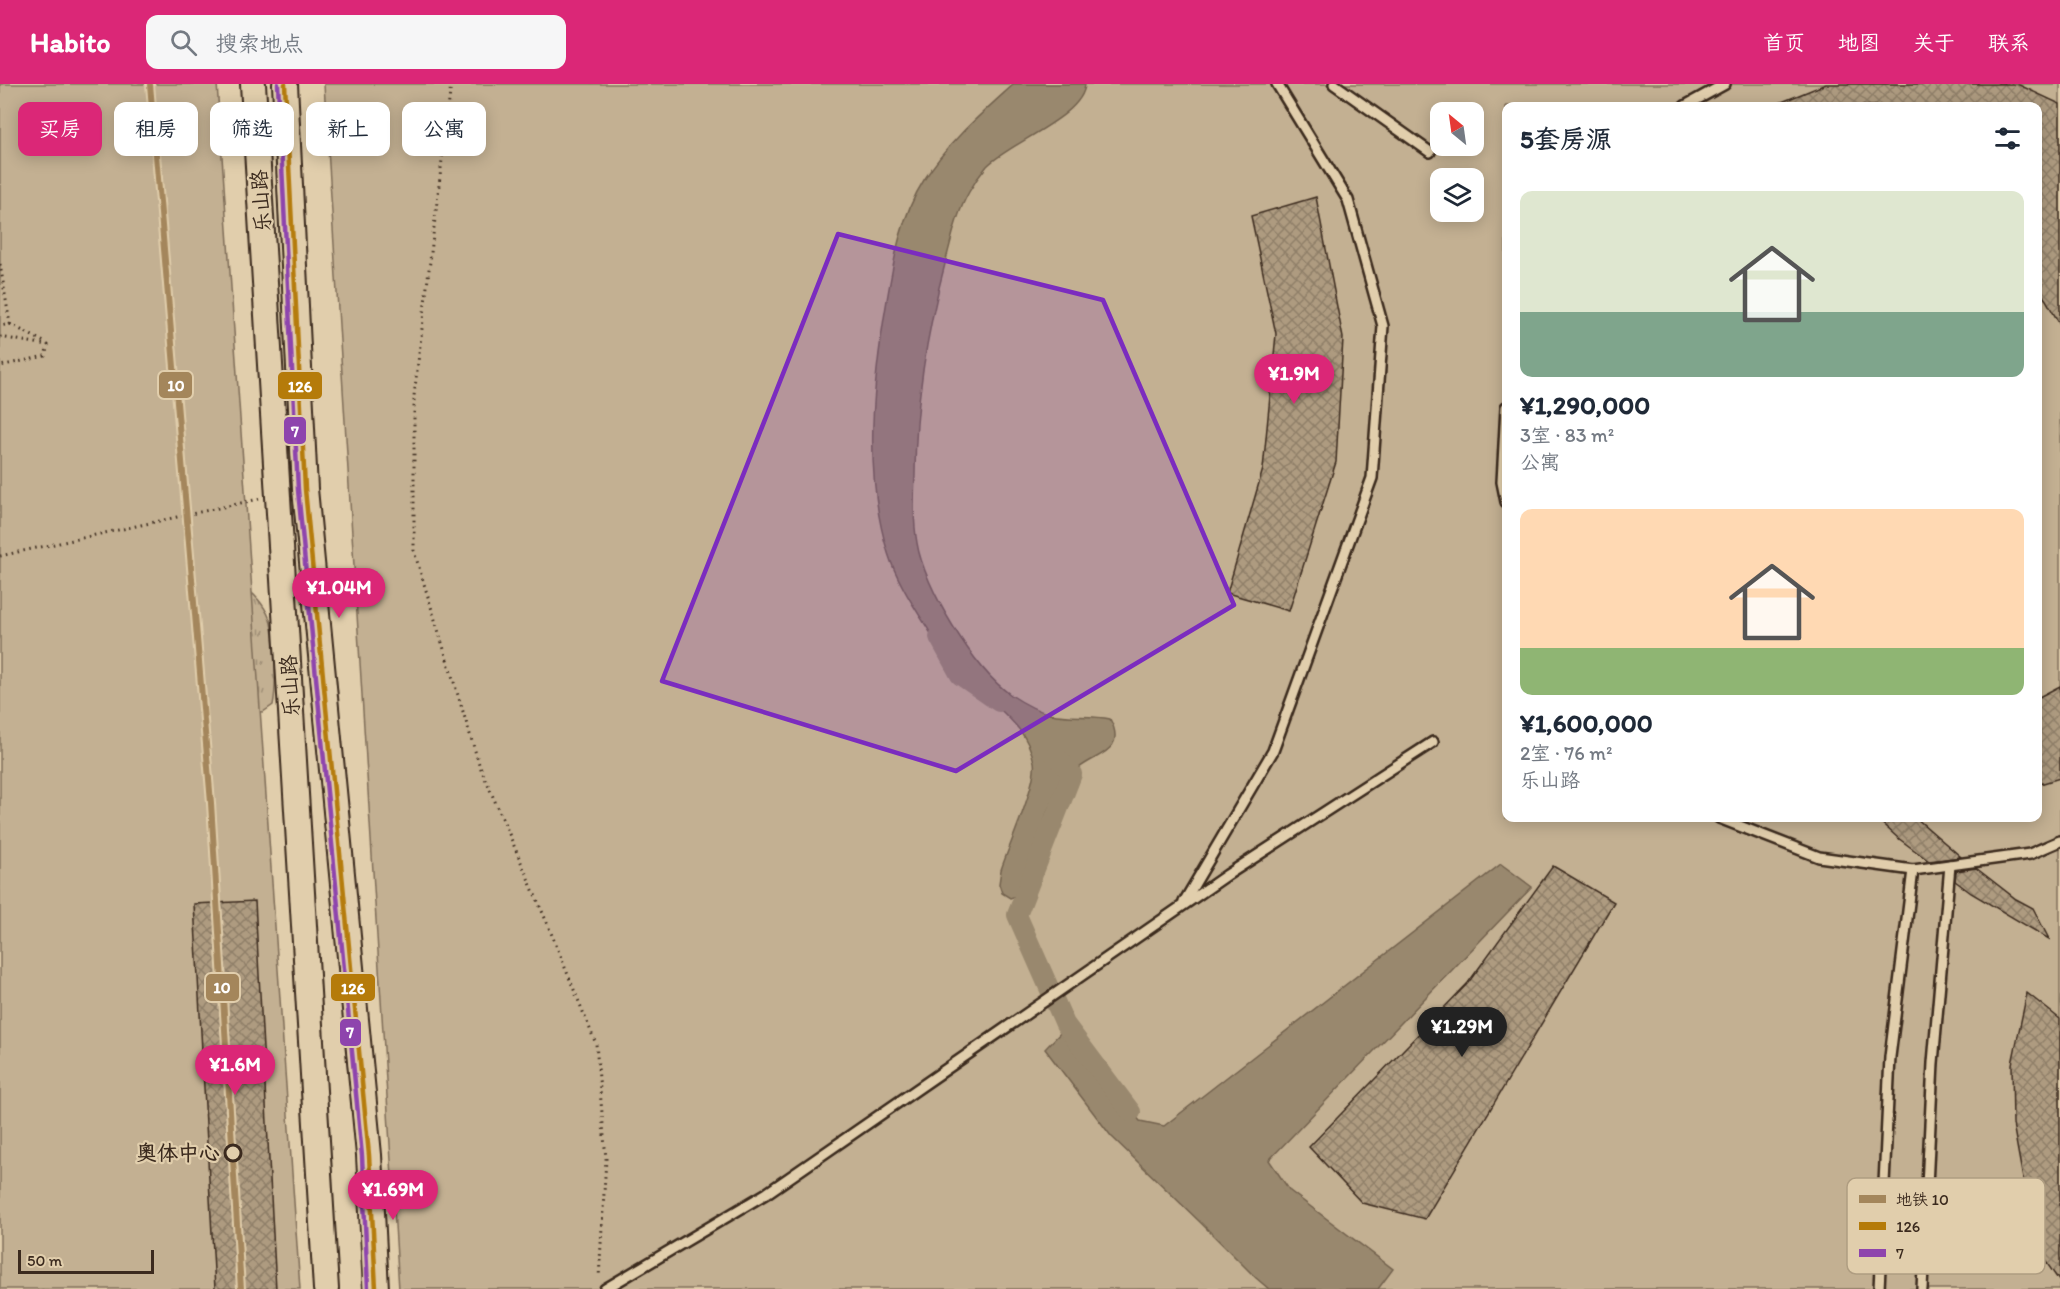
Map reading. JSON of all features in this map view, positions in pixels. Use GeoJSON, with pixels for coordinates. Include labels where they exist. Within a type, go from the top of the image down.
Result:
{"type":"FeatureCollection","features":[{"type":"Feature","properties":{"kind":"street","name":"乐山路"},"geometry":{"type":"LineString","coordinates":[[254,84],[326,1289]]}},
{"type":"Feature","properties":{"kind":"street","name":"乐山路"},"geometry":{"type":"LineString","coordinates":[[285,84],[305,489],[369,1155],[376,1289]]}},
{"type":"Feature","properties":{"kind":"lane"},"geometry":{"type":"LineString","coordinates":[[1182,906],[1273,751],[1372,478],[1383,326],[1348,200],[1276,84]]}},
{"type":"Feature","properties":{"kind":"lane"},"geometry":{"type":"LineString","coordinates":[[1334,84],[1430,152]]}},
{"type":"Feature","properties":{"kind":"lane"},"geometry":{"type":"LineString","coordinates":[[1692,102],[1725,84]]}},
{"type":"Feature","properties":{"kind":"lane"},"geometry":{"type":"LineString","coordinates":[[605,1289],[767,1193],[1227,875],[1433,742]]}},
{"type":"Feature","properties":{"kind":"lane"},"geometry":{"type":"LineString","coordinates":[[1729,822],[1819,857],[1913,870],[2030,854],[2060,841]]}},
{"type":"Feature","properties":{"kind":"lane"},"geometry":{"type":"LineString","coordinates":[[1928,1178],[1934,1064],[1950,865]]}},
{"type":"Feature","properties":{"kind":"lane"},"geometry":{"type":"LineString","coordinates":[[1884,1178],[1890,1057],[1913,870]]}},
{"type":"Feature","properties":{"kind":"lane"},"geometry":{"type":"LineString","coordinates":[[1879,1289],[1880,1274]]}},
{"type":"Feature","properties":{"kind":"lane"},"geometry":{"type":"LineString","coordinates":[[1922,1289],[1923,1274]]}},
{"type":"Feature","properties":{"kind":"path"},"geometry":{"type":"LineString","coordinates":[[451,84],[414,396],[414,550],[479,764],[596,1044],[606,1159],[598,1289]]}},
{"type":"Feature","properties":{"kind":"path"},"geometry":{"type":"LineString","coordinates":[[0,264],[10,324]]}},
{"type":"Feature","properties":{"kind":"path"},"geometry":{"type":"LineString","coordinates":[[0,326],[10,324],[48,345]]}},
{"type":"Feature","properties":{"kind":"path"},"geometry":{"type":"LineString","coordinates":[[0,337],[48,345]]}},
{"type":"Feature","properties":{"kind":"path"},"geometry":{"type":"LineString","coordinates":[[0,366],[45,356],[48,345]]}},
{"type":"Feature","properties":{"kind":"path"},"geometry":{"type":"LineString","coordinates":[[0,556],[279,495]]}},
{"type":"Feature","properties":{"kind":"highlighted area"},"geometry":{"type":"Polygon","coordinates":[[[838,234],[1103,300],[1234,605],[956,771],[662,681],[838,234]]]}},
{"type":"Feature","properties":{"kind":"green space"},"geometry":{"type":"Polygon","coordinates":[[[0,84],[217,84],[218,102],[210,102],[210,156],[222,156],[300,1289],[0,1289],[0,84]]]}},
{"type":"Feature","properties":{"kind":"green space"},"geometry":{"type":"Polygon","coordinates":[[[324,84],[2060,84],[2060,1289],[399,1289],[328,156],[390,156],[390,102],[325,102],[324,84]]]}},
{"type":"Feature","properties":{"kind":"green space"},"geometry":{"type":"Polygon","coordinates":[[[246,589],[258,599],[265,609],[270,618],[272,631],[275,664],[274,697],[273,705],[263,712],[252,711],[246,589]]]}},
{"type":"Feature","properties":{"kind":"shaded area"},"geometry":{"type":"Polygon","coordinates":[[[1014,84],[1085,84],[1081,96],[1073,107],[1060,118],[987,166],[969,192],[958,217],[933,313],[923,367],[917,421],[914,500],[917,543],[929,582],[940,604],[967,647],[997,683],[1020,701],[1046,713],[1110,719],[1115,738],[1108,750],[1075,771],[1061,787],[1044,820],[1027,884],[1020,893],[1010,898],[1002,893],[999,884],[1001,870],[1032,784],[1034,762],[1031,751],[1016,726],[966,677],[938,644],[897,575],[888,553],[880,522],[875,491],[873,427],[878,363],[887,300],[896,254],[909,208],[924,180],[944,153],[1014,84]]]}},
{"type":"Feature","properties":{"kind":"shaded area"},"geometry":{"type":"Polygon","coordinates":[[[1501,864],[1532,887],[1269,1160],[1290,1191],[1393,1269],[1378,1289],[1269,1289],[1111,1136],[1045,1049],[1063,1030],[1140,1121],[1164,1126],[1501,864]]]}},
{"type":"Feature","properties":{"kind":"building"},"geometry":{"type":"Polygon","coordinates":[[[1826,84],[2017,84],[2060,104],[2060,325],[2042,295],[2042,102],[1782,102],[1826,84]]]}},
{"type":"Feature","properties":{"kind":"building"},"geometry":{"type":"Polygon","coordinates":[[[1316,197],[1343,338],[1336,462],[1289,611],[1227,593],[1263,469],[1276,334],[1251,216],[1316,197]]]}},
{"type":"Feature","properties":{"kind":"building"},"geometry":{"type":"Polygon","coordinates":[[[2060,686],[2060,778],[2042,783],[2042,695],[2060,686]]]}},
{"type":"Feature","properties":{"kind":"building"},"geometry":{"type":"Polygon","coordinates":[[[1880,822],[1921,822],[1961,857],[1929,861],[1880,822]]]}},
{"type":"Feature","properties":{"kind":"building"},"geometry":{"type":"Polygon","coordinates":[[[1553,866],[1614,902],[1425,1219],[1362,1203],[1309,1147],[1468,983],[1553,866]]]}},
{"type":"Feature","properties":{"kind":"building"},"geometry":{"type":"Polygon","coordinates":[[[1976,868],[2016,899],[2033,908],[2049,939],[1971,893],[1955,881],[1956,871],[1976,868]]]}},
{"type":"Feature","properties":{"kind":"building"},"geometry":{"type":"Polygon","coordinates":[[[255,901],[276,1289],[215,1289],[194,904],[255,901]]]}},
{"type":"Feature","properties":{"kind":"building"},"geometry":{"type":"Polygon","coordinates":[[[2027,993],[2060,1019],[2060,1282],[2045,1259],[2045,1178],[2023,1178],[2013,1124],[2012,1064],[2027,993]]]}},
{"type":"Feature","properties":{"kind":"waterway"},"geometry":{"type":"LineString","coordinates":[[939,637],[960,675],[999,702]]}},
{"type":"Feature","properties":{"kind":"waterway"},"geometry":{"type":"LineString","coordinates":[[1055,755],[1072,774],[1017,915],[1065,1024],[1131,1112]]}},
{"type":"Feature","properties":{"kind":"metro line","name":"10"},"geometry":{"type":"LineString","coordinates":[[150,84],[211,803],[241,1289]]}},
{"type":"Feature","properties":{"kind":"transit line","name":"7"},"geometry":{"type":"LineString","coordinates":[[278,84],[298,490],[362,1156],[368,1289]]}},
{"type":"Feature","properties":{"kind":"transit line","name":"126"},"geometry":{"type":"LineString","coordinates":[[285,84],[305,489],[369,1155],[376,1289]]}},
{"type":"Feature","properties":{"kind":"place","name":"奥体中心"},"geometry":{"type":"Point","coordinates":[233,1153]}}]}
